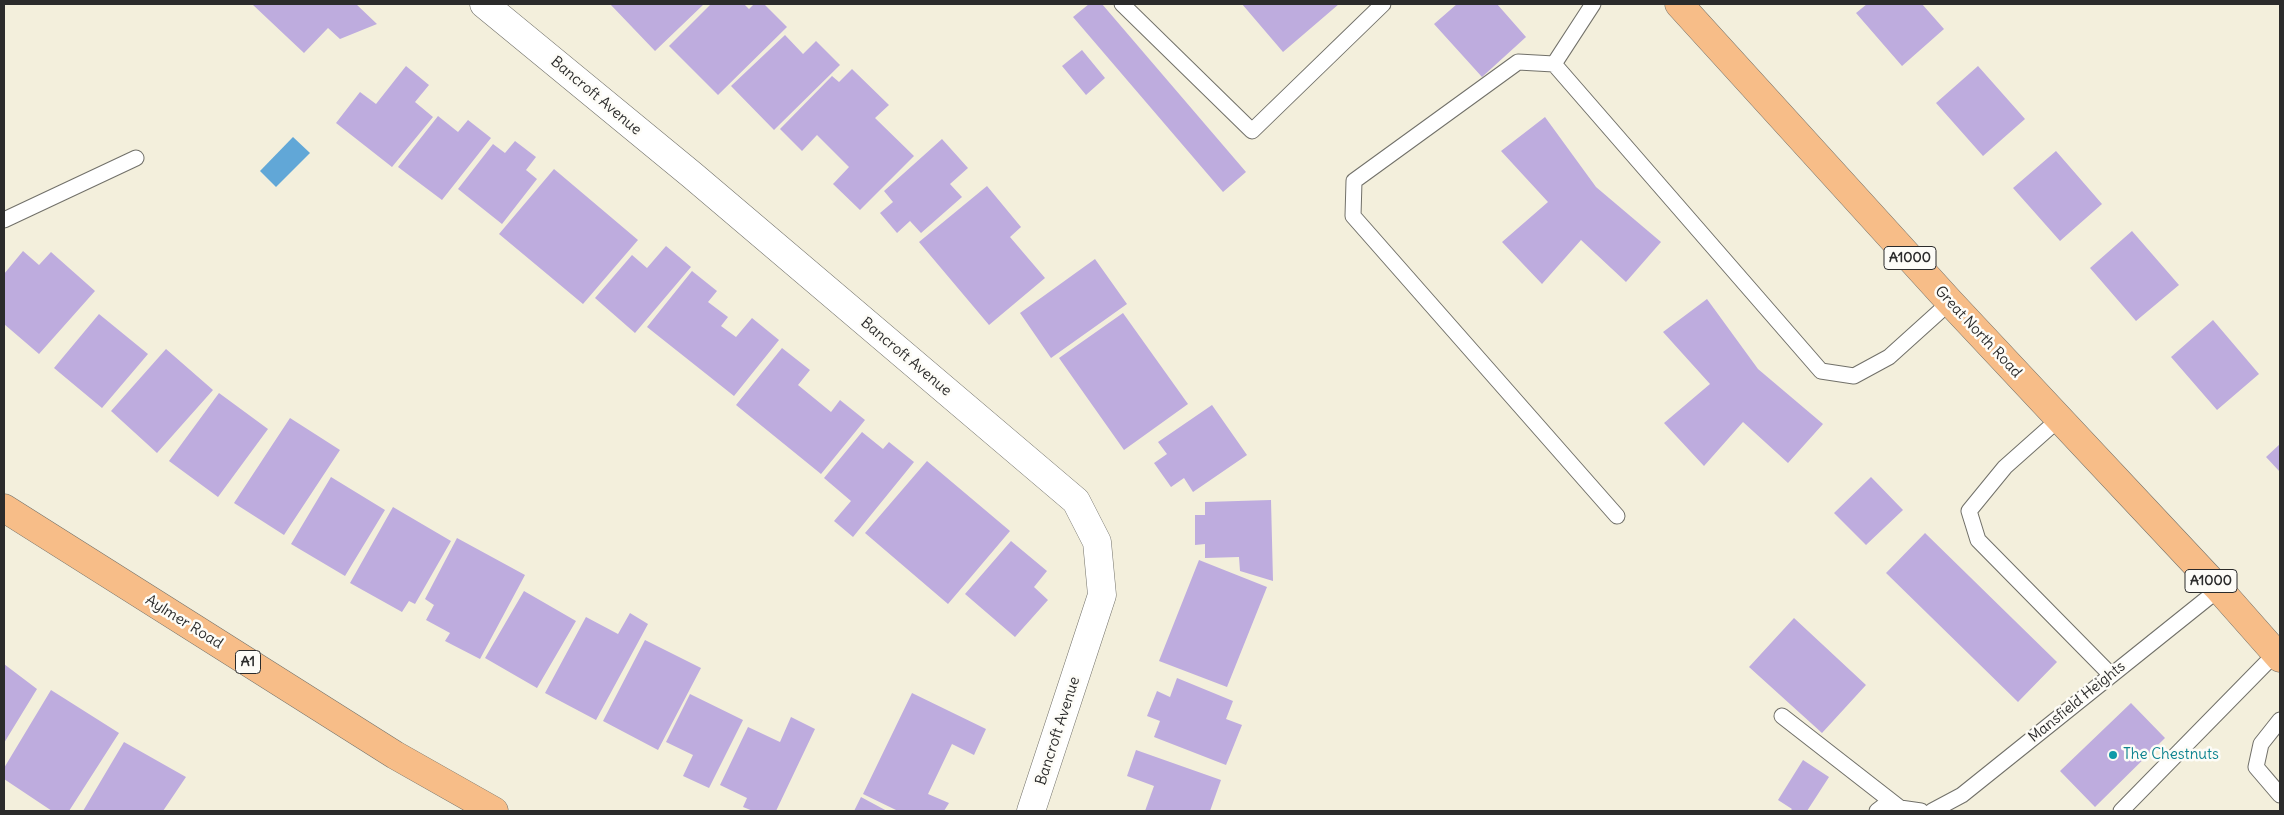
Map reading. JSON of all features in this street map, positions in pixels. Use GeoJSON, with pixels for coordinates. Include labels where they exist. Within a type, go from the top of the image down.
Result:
{"type":"FeatureCollection","features":[{"type":"Feature","properties":{"kind":"main road","name":"Great North Road"},"geometry":{"type":"LineString","coordinates":[[1679,4],[1950,302],[2219,589],[2278,656]]}},
{"type":"Feature","properties":{"kind":"main road","name":"Aylmer Road"},"geometry":{"type":"LineString","coordinates":[[4,508],[396,755],[494,811]]}},
{"type":"Feature","properties":{"kind":"street","name":"Bancroft Avenue"},"geometry":{"type":"LineString","coordinates":[[484,4],[692,175],[1076,500],[1097,542],[1102,595],[1031,811]]}},
{"type":"Feature","properties":{"kind":"lane"},"geometry":{"type":"LineString","coordinates":[[1122,4],[1252,131],[1383,4]]}},
{"type":"Feature","properties":{"kind":"lane"},"geometry":{"type":"LineString","coordinates":[[1554,64],[1593,4]]}},
{"type":"Feature","properties":{"kind":"lane"},"geometry":{"type":"LineString","coordinates":[[1617,516],[1352,216],[1354,181],[1518,62],[1554,64],[1822,371],[1854,376],[1889,357],[1950,302]]}},
{"type":"Feature","properties":{"kind":"lane"},"geometry":{"type":"LineString","coordinates":[[4,220],[136,158]]}},
{"type":"Feature","properties":{"kind":"lane"},"geometry":{"type":"LineString","coordinates":[[2059,418],[2005,467],[1969,511],[1978,540],[2110,674]]}},
{"type":"Feature","properties":{"kind":"lane","name":"Mansfield Heights"},"geometry":{"type":"LineString","coordinates":[[1932,811],[1962,795],[2110,674],[2219,589]]}},
{"type":"Feature","properties":{"kind":"lane"},"geometry":{"type":"LineString","coordinates":[[2121,811],[2278,656]]}},
{"type":"Feature","properties":{"kind":"lane"},"geometry":{"type":"LineString","coordinates":[[1782,716],[1900,808],[1921,811]]}},
{"type":"Feature","properties":{"kind":"lane"},"geometry":{"type":"LineString","coordinates":[[2280,720],[2261,744],[2256,767],[2280,795]]}},
{"type":"Feature","properties":{"kind":"lane"},"geometry":{"type":"LineString","coordinates":[[1877,811],[1890,801]]}},
{"type":"Feature","properties":{"kind":"water"},"geometry":{"type":"Polygon","coordinates":[[[293,137],[310,153],[276,187],[260,171],[293,137]]]}},
{"type":"Feature","properties":{"kind":"building"},"geometry":{"type":"Polygon","coordinates":[[[252,4],[356,4],[377,24],[340,39],[328,28],[304,53],[252,4]]]}},
{"type":"Feature","properties":{"kind":"building"},"geometry":{"type":"Polygon","coordinates":[[[610,4],[704,4],[655,51],[610,4]]]}},
{"type":"Feature","properties":{"kind":"building"},"geometry":{"type":"Polygon","coordinates":[[[711,4],[744,4],[749,9],[754,4],[764,4],[787,27],[718,95],[669,46],[711,4]]]}},
{"type":"Feature","properties":{"kind":"building"},"geometry":{"type":"Polygon","coordinates":[[[1089,4],[1102,4],[1246,172],[1223,192],[1073,17],[1089,4]]]}},
{"type":"Feature","properties":{"kind":"building"},"geometry":{"type":"Polygon","coordinates":[[[1242,4],[1339,4],[1283,52],[1242,4]]]}},
{"type":"Feature","properties":{"kind":"building"},"geometry":{"type":"Polygon","coordinates":[[[1457,4],[1497,4],[1526,37],[1482,77],[1434,24],[1457,4]]]}},
{"type":"Feature","properties":{"kind":"building"},"geometry":{"type":"Polygon","coordinates":[[[1867,4],[1922,4],[1944,29],[1902,66],[1856,13],[1867,4]]]}},
{"type":"Feature","properties":{"kind":"building"},"geometry":{"type":"Polygon","coordinates":[[[785,35],[803,54],[816,41],[840,65],[774,130],[731,86],[785,35]]]}},
{"type":"Feature","properties":{"kind":"building"},"geometry":{"type":"Polygon","coordinates":[[[1082,50],[1105,78],[1086,95],[1062,66],[1082,50]]]}},
{"type":"Feature","properties":{"kind":"building"},"geometry":{"type":"Polygon","coordinates":[[[406,66],[429,85],[415,102],[433,117],[392,167],[336,123],[360,92],[376,104],[406,66]]]}},
{"type":"Feature","properties":{"kind":"building"},"geometry":{"type":"Polygon","coordinates":[[[1978,66],[2025,119],[1983,156],[1936,103],[1978,66]]]}},
{"type":"Feature","properties":{"kind":"building"},"geometry":{"type":"Polygon","coordinates":[[[852,69],[889,105],[875,118],[914,156],[860,210],[833,184],[849,167],[817,135],[802,151],[780,129],[832,76],[839,82],[852,69]]]}},
{"type":"Feature","properties":{"kind":"building"},"geometry":{"type":"Polygon","coordinates":[[[438,116],[458,132],[468,120],[491,138],[442,200],[398,167],[438,116]]]}},
{"type":"Feature","properties":{"kind":"building"},"geometry":{"type":"Polygon","coordinates":[[[1545,117],[1596,187],[1661,242],[1626,282],[1581,240],[1542,284],[1502,242],[1548,202],[1501,151],[1545,117]]]}},
{"type":"Feature","properties":{"kind":"building"},"geometry":{"type":"Polygon","coordinates":[[[942,139],[968,168],[950,184],[962,197],[921,233],[910,221],[897,233],[880,213],[893,202],[884,191],[942,139]]]}},
{"type":"Feature","properties":{"kind":"building"},"geometry":{"type":"Polygon","coordinates":[[[515,141],[536,157],[526,170],[537,179],[502,224],[458,189],[493,144],[505,153],[515,141]]]}},
{"type":"Feature","properties":{"kind":"building"},"geometry":{"type":"Polygon","coordinates":[[[2056,151],[2102,204],[2060,241],[2013,188],[2056,151]]]}},
{"type":"Feature","properties":{"kind":"building"},"geometry":{"type":"Polygon","coordinates":[[[554,169],[638,240],[583,304],[499,234],[554,169]]]}},
{"type":"Feature","properties":{"kind":"building"},"geometry":{"type":"Polygon","coordinates":[[[987,186],[1021,227],[1010,237],[1045,278],[989,325],[919,242],[987,186]]]}},
{"type":"Feature","properties":{"kind":"building"},"geometry":{"type":"Polygon","coordinates":[[[2132,231],[2179,285],[2136,321],[2090,268],[2132,231]]]}},
{"type":"Feature","properties":{"kind":"building"},"geometry":{"type":"Polygon","coordinates":[[[666,246],[691,267],[635,333],[595,298],[632,255],[647,268],[666,246]]]}},
{"type":"Feature","properties":{"kind":"building"},"geometry":{"type":"Polygon","coordinates":[[[23,251],[39,265],[51,252],[95,291],[39,354],[4,324],[4,274],[23,251]]]}},
{"type":"Feature","properties":{"kind":"building"},"geometry":{"type":"Polygon","coordinates":[[[1095,259],[1127,304],[1051,358],[1020,313],[1095,259]]]}},
{"type":"Feature","properties":{"kind":"building"},"geometry":{"type":"Polygon","coordinates":[[[692,271],[717,291],[708,302],[728,317],[721,326],[736,337],[752,318],[779,340],[734,396],[647,327],[692,271]]]}},
{"type":"Feature","properties":{"kind":"building"},"geometry":{"type":"Polygon","coordinates":[[[1707,299],[1758,369],[1823,424],[1788,463],[1743,422],[1704,466],[1664,423],[1710,384],[1663,332],[1707,299]]]}},
{"type":"Feature","properties":{"kind":"building"},"geometry":{"type":"Polygon","coordinates":[[[1123,313],[1188,404],[1124,450],[1059,358],[1123,313]]]}},
{"type":"Feature","properties":{"kind":"building"},"geometry":{"type":"Polygon","coordinates":[[[99,314],[148,354],[102,408],[54,368],[99,314]]]}},
{"type":"Feature","properties":{"kind":"building"},"geometry":{"type":"Polygon","coordinates":[[[2213,320],[2259,374],[2217,410],[2171,357],[2213,320]]]}},
{"type":"Feature","properties":{"kind":"building"},"geometry":{"type":"Polygon","coordinates":[[[782,348],[810,370],[798,385],[831,412],[840,400],[865,420],[821,474],[736,405],[782,348]]]}},
{"type":"Feature","properties":{"kind":"building"},"geometry":{"type":"Polygon","coordinates":[[[166,349],[213,390],[157,453],[111,411],[166,349]]]}},
{"type":"Feature","properties":{"kind":"building"},"geometry":{"type":"Polygon","coordinates":[[[219,393],[268,429],[218,497],[169,461],[219,393]]]}},
{"type":"Feature","properties":{"kind":"building"},"geometry":{"type":"Polygon","coordinates":[[[1212,405],[1247,455],[1193,492],[1184,478],[1171,487],[1154,463],[1167,454],[1158,442],[1212,405]]]}},
{"type":"Feature","properties":{"kind":"building"},"geometry":{"type":"Polygon","coordinates":[[[290,418],[340,450],[284,535],[234,503],[290,418]]]}},
{"type":"Feature","properties":{"kind":"building"},"geometry":{"type":"Polygon","coordinates":[[[862,432],[883,449],[889,442],[914,462],[853,537],[834,521],[851,501],[824,478],[862,432]]]}},
{"type":"Feature","properties":{"kind":"building"},"geometry":{"type":"Polygon","coordinates":[[[2280,444],[2280,472],[2266,457],[2280,444]]]}},
{"type":"Feature","properties":{"kind":"building"},"geometry":{"type":"Polygon","coordinates":[[[927,461],[1010,531],[948,604],[865,533],[927,461]]]}},
{"type":"Feature","properties":{"kind":"building"},"geometry":{"type":"Polygon","coordinates":[[[331,477],[385,510],[345,576],[291,544],[331,477]]]}},
{"type":"Feature","properties":{"kind":"building"},"geometry":{"type":"Polygon","coordinates":[[[1871,477],[1903,510],[1866,545],[1834,513],[1871,477]]]}},
{"type":"Feature","properties":{"kind":"building"},"geometry":{"type":"Polygon","coordinates":[[[1271,500],[1273,581],[1240,571],[1239,557],[1205,558],[1205,544],[1195,545],[1195,515],[1205,515],[1205,502],[1271,500]]]}},
{"type":"Feature","properties":{"kind":"building"},"geometry":{"type":"Polygon","coordinates":[[[393,507],[451,541],[415,604],[409,601],[402,612],[350,583],[393,507]]]}},
{"type":"Feature","properties":{"kind":"building"},"geometry":{"type":"Polygon","coordinates":[[[1925,533],[2057,662],[2018,702],[1886,573],[1925,533]]]}},
{"type":"Feature","properties":{"kind":"building"},"geometry":{"type":"Polygon","coordinates":[[[457,538],[525,575],[480,659],[445,641],[450,633],[426,620],[434,605],[425,599],[457,538]]]}},
{"type":"Feature","properties":{"kind":"building"},"geometry":{"type":"Polygon","coordinates":[[[1011,541],[1047,571],[1034,587],[1048,600],[1015,637],[965,594],[1011,541]]]}},
{"type":"Feature","properties":{"kind":"building"},"geometry":{"type":"Polygon","coordinates":[[[1199,560],[1267,587],[1227,687],[1159,661],[1199,560]]]}},
{"type":"Feature","properties":{"kind":"building"},"geometry":{"type":"Polygon","coordinates":[[[524,591],[576,621],[537,688],[485,658],[524,591]]]}},
{"type":"Feature","properties":{"kind":"building"},"geometry":{"type":"Polygon","coordinates":[[[630,613],[648,624],[596,720],[545,693],[586,617],[618,634],[630,613]]]}},
{"type":"Feature","properties":{"kind":"building"},"geometry":{"type":"Polygon","coordinates":[[[1794,618],[1866,685],[1822,733],[1749,667],[1794,618]]]}},
{"type":"Feature","properties":{"kind":"building"},"geometry":{"type":"Polygon","coordinates":[[[645,640],[701,668],[658,750],[603,721],[645,640]]]}},
{"type":"Feature","properties":{"kind":"building"},"geometry":{"type":"Polygon","coordinates":[[[4,664],[37,689],[4,743],[4,664]]]}},
{"type":"Feature","properties":{"kind":"building"},"geometry":{"type":"Polygon","coordinates":[[[1177,678],[1233,701],[1226,719],[1242,725],[1226,765],[1154,737],[1160,721],[1147,716],[1157,691],[1170,697],[1177,678]]]}},
{"type":"Feature","properties":{"kind":"building"},"geometry":{"type":"Polygon","coordinates":[[[51,690],[119,733],[69,811],[52,811],[4,779],[4,768],[51,690]]]}},
{"type":"Feature","properties":{"kind":"building"},"geometry":{"type":"Polygon","coordinates":[[[912,693],[986,729],[974,755],[952,744],[928,794],[949,803],[944,811],[898,811],[863,794],[912,693]]]}},
{"type":"Feature","properties":{"kind":"building"},"geometry":{"type":"Polygon","coordinates":[[[690,694],[743,720],[709,788],[683,776],[693,755],[666,742],[690,694]]]}},
{"type":"Feature","properties":{"kind":"building","name":"The Chestnuts"},"geometry":{"type":"Polygon","coordinates":[[[2131,703],[2165,738],[2095,807],[2060,771],[2131,703]]]}},
{"type":"Feature","properties":{"kind":"building"},"geometry":{"type":"Polygon","coordinates":[[[791,717],[815,729],[776,811],[753,811],[743,807],[747,798],[720,785],[748,727],[780,742],[791,717]]]}},
{"type":"Feature","properties":{"kind":"building"},"geometry":{"type":"Polygon","coordinates":[[[124,742],[186,777],[163,811],[83,811],[124,742]]]}},
{"type":"Feature","properties":{"kind":"building"},"geometry":{"type":"Polygon","coordinates":[[[1136,750],[1221,780],[1210,811],[1145,811],[1154,786],[1127,776],[1136,750]]]}},
{"type":"Feature","properties":{"kind":"building"},"geometry":{"type":"Polygon","coordinates":[[[1803,760],[1829,777],[1807,811],[1790,811],[1792,809],[1778,800],[1803,760]]]}},
{"type":"Feature","properties":{"kind":"building"},"geometry":{"type":"Polygon","coordinates":[[[861,797],[887,811],[854,811],[861,797]]]}},
{"type":"Feature","properties":{"kind":"place","name":"The Chestnuts"},"geometry":{"type":"Point","coordinates":[2113,755]}}]}
